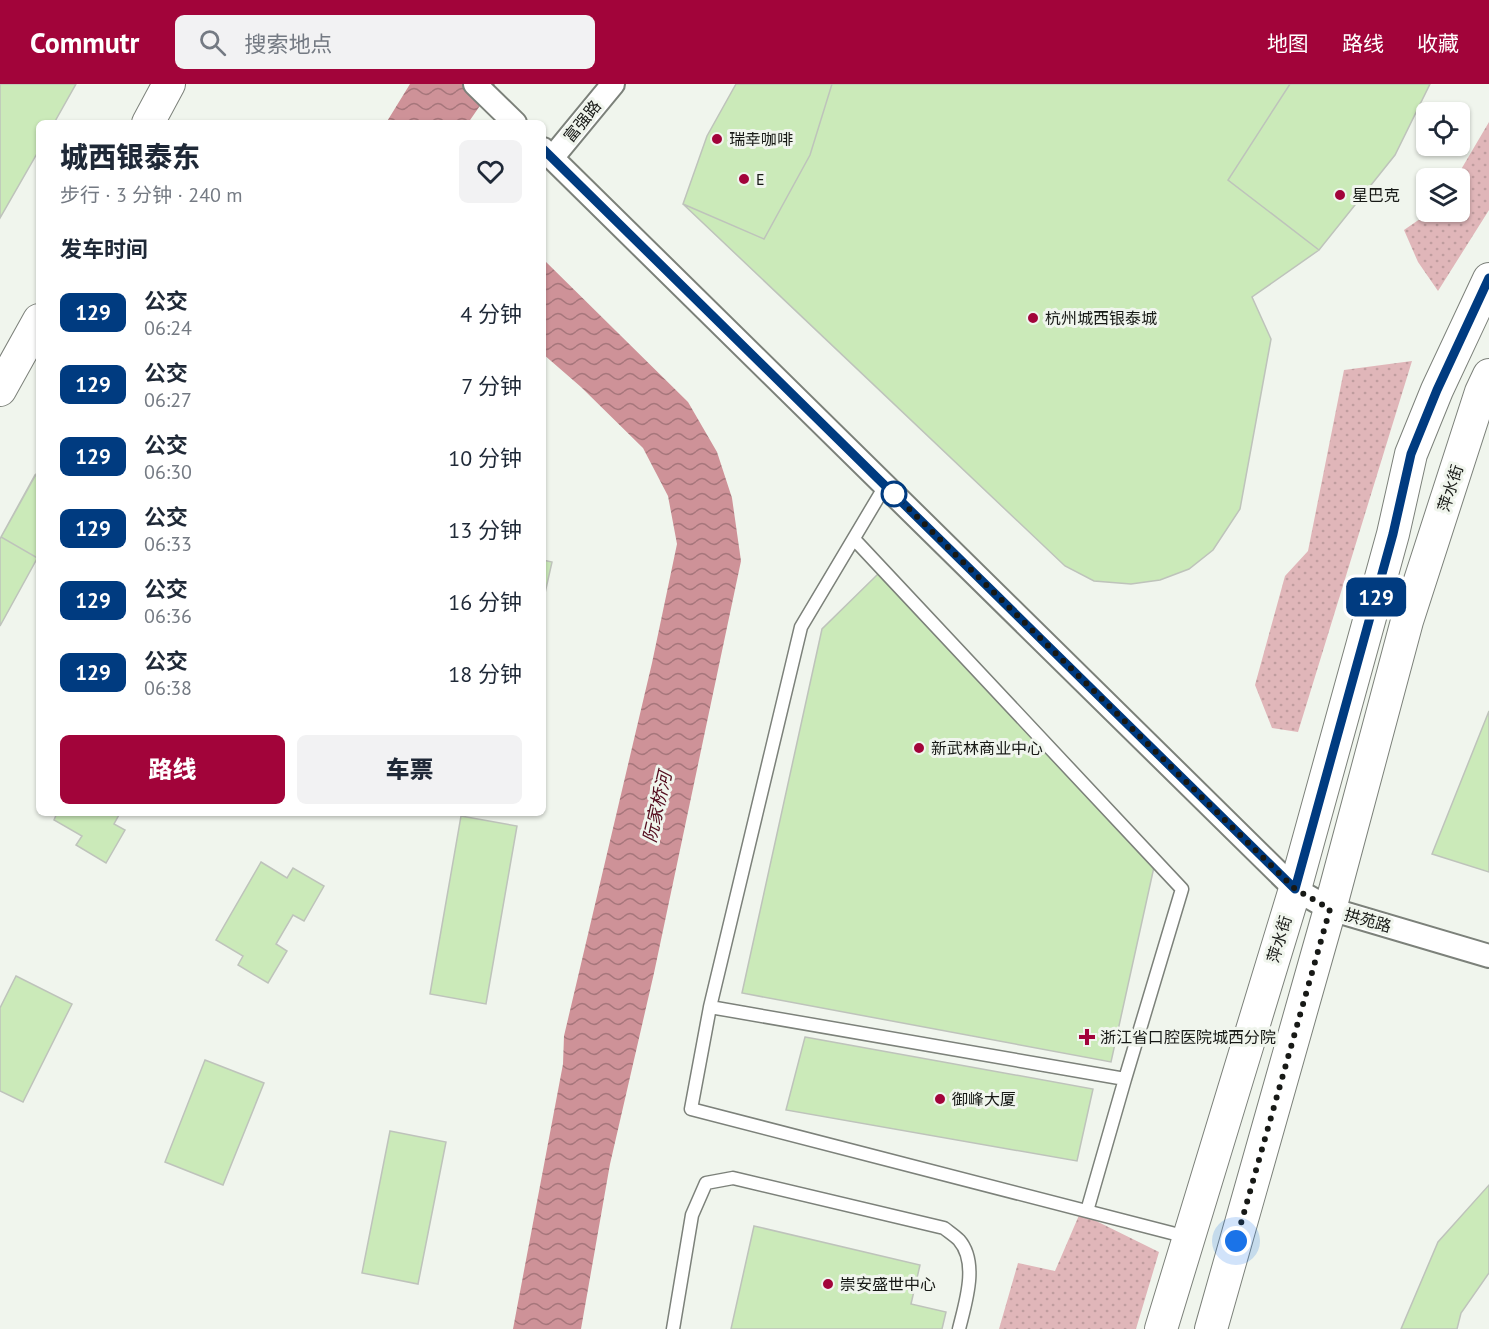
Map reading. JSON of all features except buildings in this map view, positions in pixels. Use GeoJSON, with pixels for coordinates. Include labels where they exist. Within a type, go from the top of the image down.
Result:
{"type":"FeatureCollection","features":[{"type":"Feature","properties":{"kind":"main road"},"geometry":{"type":"LineString","coordinates":[[150,120],[170,84]]}},
{"type":"Feature","properties":{"kind":"main road","name":"萍水街"},"geometry":{"type":"LineString","coordinates":[[1161,1329],[1295,889],[1393,534],[1411,454],[1437,390],[1489,279]]}},
{"type":"Feature","properties":{"kind":"main road"},"geometry":{"type":"LineString","coordinates":[[0,390],[36,325]]}},
{"type":"Feature","properties":{"kind":"main road","name":"萍水街"},"geometry":{"type":"LineString","coordinates":[[1211,1329],[1330,909],[1407,621],[1481,392],[1489,375]]}},
{"type":"Feature","properties":{"kind":"street"},"geometry":{"type":"LineString","coordinates":[[475,84],[513,120]]}},
{"type":"Feature","properties":{"kind":"street","name":"富强路"},"geometry":{"type":"LineString","coordinates":[[548,154],[613,84]]}},
{"type":"Feature","properties":{"kind":"street","name":"拱苑路"},"geometry":{"type":"LineString","coordinates":[[548,154],[1295,889],[1330,909],[1489,956]]}},
{"type":"Feature","properties":{"kind":"lane"},"geometry":{"type":"LineString","coordinates":[[885,486],[801,627],[710,1007],[692,1109],[1187,1237]]}},
{"type":"Feature","properties":{"kind":"lane"},"geometry":{"type":"LineString","coordinates":[[854,539],[1182,889],[1088,1211]]}},
{"type":"Feature","properties":{"kind":"lane"},"geometry":{"type":"LineString","coordinates":[[710,1007],[1125,1079]]}},
{"type":"Feature","properties":{"kind":"lane"},"geometry":{"type":"LineString","coordinates":[[673,1329],[692,1215],[706,1183],[733,1178],[944,1228],[961,1241],[969,1266],[967,1297],[959,1329]]}},
{"type":"Feature","properties":{"kind":"shaded area"},"geometry":{"type":"Polygon","coordinates":[[[1489,122],[1489,210],[1438,291],[1418,262],[1404,230],[1416,222],[1470,222],[1470,168],[1462,168],[1489,122]]]}},
{"type":"Feature","properties":{"kind":"shaded area"},"geometry":{"type":"Polygon","coordinates":[[[1412,361],[1298,732],[1272,728],[1255,685],[1285,576],[1308,551],[1344,370],[1412,361]]]}},
{"type":"Feature","properties":{"kind":"shaded area"},"geometry":{"type":"Polygon","coordinates":[[[1080,1213],[1159,1252],[1136,1329],[999,1329],[1018,1263],[1055,1271],[1080,1213]]]}},
{"type":"Feature","properties":{"kind":"water"},"geometry":{"type":"Polygon","coordinates":[[[410,84],[495,84],[470,120],[388,120],[410,84]]]}},
{"type":"Feature","properties":{"kind":"water","name":"阮家桥河"},"geometry":{"type":"Polygon","coordinates":[[[546,262],[688,402],[717,452],[732,498],[741,561],[654,973],[610,1164],[581,1329],[513,1329],[563,1064],[564,1036],[652,663],[677,544],[668,496],[643,448],[581,387],[546,357],[546,262]]]}},
{"type":"Feature","properties":{"kind":"bus line","name":"129"},"geometry":{"type":"LineString","coordinates":[[546,152],[1295,889],[1393,534],[1411,454],[1437,390],[1489,278]]}},
{"type":"Feature","properties":{"kind":"place","name":"瑞幸咖啡"},"geometry":{"type":"Point","coordinates":[717,139]}},
{"type":"Feature","properties":{"kind":"place","name":"E"},"geometry":{"type":"Point","coordinates":[744,179]}},
{"type":"Feature","properties":{"kind":"place","name":"星巴克"},"geometry":{"type":"Point","coordinates":[1340,195]}},
{"type":"Feature","properties":{"kind":"place","name":"杭州城西银泰城"},"geometry":{"type":"Point","coordinates":[1033,318]}},
{"type":"Feature","properties":{"kind":"place","name":"新武林商业中心"},"geometry":{"type":"Point","coordinates":[919,748]}},
{"type":"Feature","properties":{"kind":"place","name":"浙江省口腔医院城西分院"},"geometry":{"type":"Point","coordinates":[1087,1037]}},
{"type":"Feature","properties":{"kind":"place","name":"御峰大厦"},"geometry":{"type":"Point","coordinates":[940,1099]}},
{"type":"Feature","properties":{"kind":"place","name":"崇安盛世中心"},"geometry":{"type":"Point","coordinates":[828,1284]}},
{"type":"Feature","properties":{"kind":"route"},"geometry":{"type":"LineString","coordinates":[[894,494],[1295,889],[1330,909],[1236,1241]]}}]}
